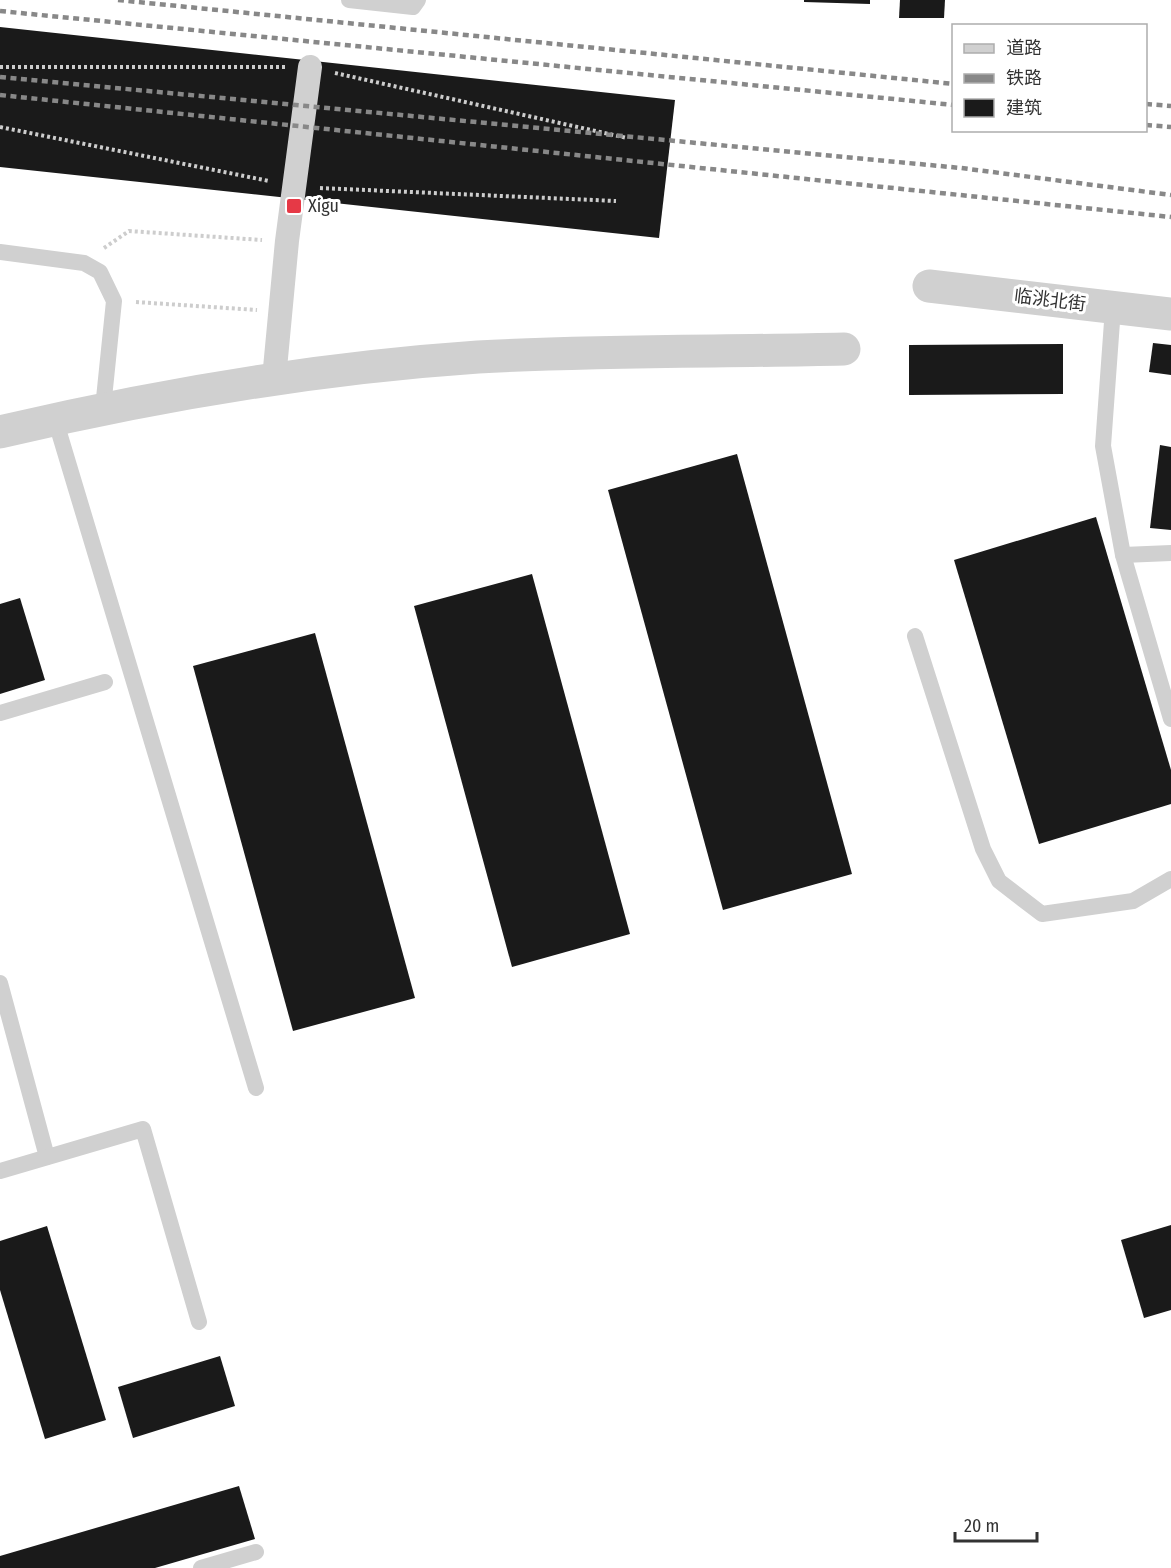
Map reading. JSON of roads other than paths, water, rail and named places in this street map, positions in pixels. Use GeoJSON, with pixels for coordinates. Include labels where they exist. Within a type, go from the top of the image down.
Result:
{"type":"FeatureCollection","features":[{"type":"Feature","properties":{"kind":"street"},"geometry":{"type":"LineString","coordinates":[[274,379],[287,241],[310,67]]}},
{"type":"Feature","properties":{"kind":"street","name":"临洮北街"},"geometry":{"type":"LineString","coordinates":[[929,286],[1171,314]]}},
{"type":"Feature","properties":{"kind":"street"},"geometry":{"type":"LineString","coordinates":[[0,432],[103,408],[274,379],[478,357],[844,349]]}},
{"type":"Feature","properties":{"kind":"lane"},"geometry":{"type":"LineString","coordinates":[[349,0],[413,7],[418,0]]}},
{"type":"Feature","properties":{"kind":"lane"},"geometry":{"type":"LineString","coordinates":[[0,252],[84,263],[100,272],[114,301],[103,408]]}},
{"type":"Feature","properties":{"kind":"lane"},"geometry":{"type":"LineString","coordinates":[[1113,308],[1103,446],[1123,555],[1171,719]]}},
{"type":"Feature","properties":{"kind":"lane"},"geometry":{"type":"LineString","coordinates":[[55,419],[256,1088]]}},
{"type":"Feature","properties":{"kind":"lane"},"geometry":{"type":"LineString","coordinates":[[1123,555],[1171,553]]}},
{"type":"Feature","properties":{"kind":"lane"},"geometry":{"type":"LineString","coordinates":[[915,636],[983,849],[999,881],[1042,914],[1133,901],[1171,879]]}},
{"type":"Feature","properties":{"kind":"lane"},"geometry":{"type":"LineString","coordinates":[[0,713],[105,682]]}},
{"type":"Feature","properties":{"kind":"lane"},"geometry":{"type":"LineString","coordinates":[[0,983],[47,1157]]}},
{"type":"Feature","properties":{"kind":"lane"},"geometry":{"type":"LineString","coordinates":[[0,1171],[143,1129],[199,1322]]}},
{"type":"Feature","properties":{"kind":"lane"},"geometry":{"type":"LineString","coordinates":[[201,1568],[256,1552]]}},
{"type":"Feature","properties":{"kind":"railway"},"geometry":{"type":"LineString","coordinates":[[118,0],[952,84]]}},
{"type":"Feature","properties":{"kind":"railway"},"geometry":{"type":"LineString","coordinates":[[0,11],[952,105]]}},
{"type":"Feature","properties":{"kind":"railway"},"geometry":{"type":"LineString","coordinates":[[0,77],[961,168],[1171,195]]}},
{"type":"Feature","properties":{"kind":"railway"},"geometry":{"type":"LineString","coordinates":[[0,95],[1171,217]]}},
{"type":"Feature","properties":{"kind":"railway"},"geometry":{"type":"LineString","coordinates":[[1147,104],[1171,106]]}},
{"type":"Feature","properties":{"kind":"railway"},"geometry":{"type":"LineString","coordinates":[[1147,125],[1171,127]]}},
{"type":"Feature","properties":{"kind":"place","name":"Xigu"},"geometry":{"type":"Point","coordinates":[294,206]}}]}
